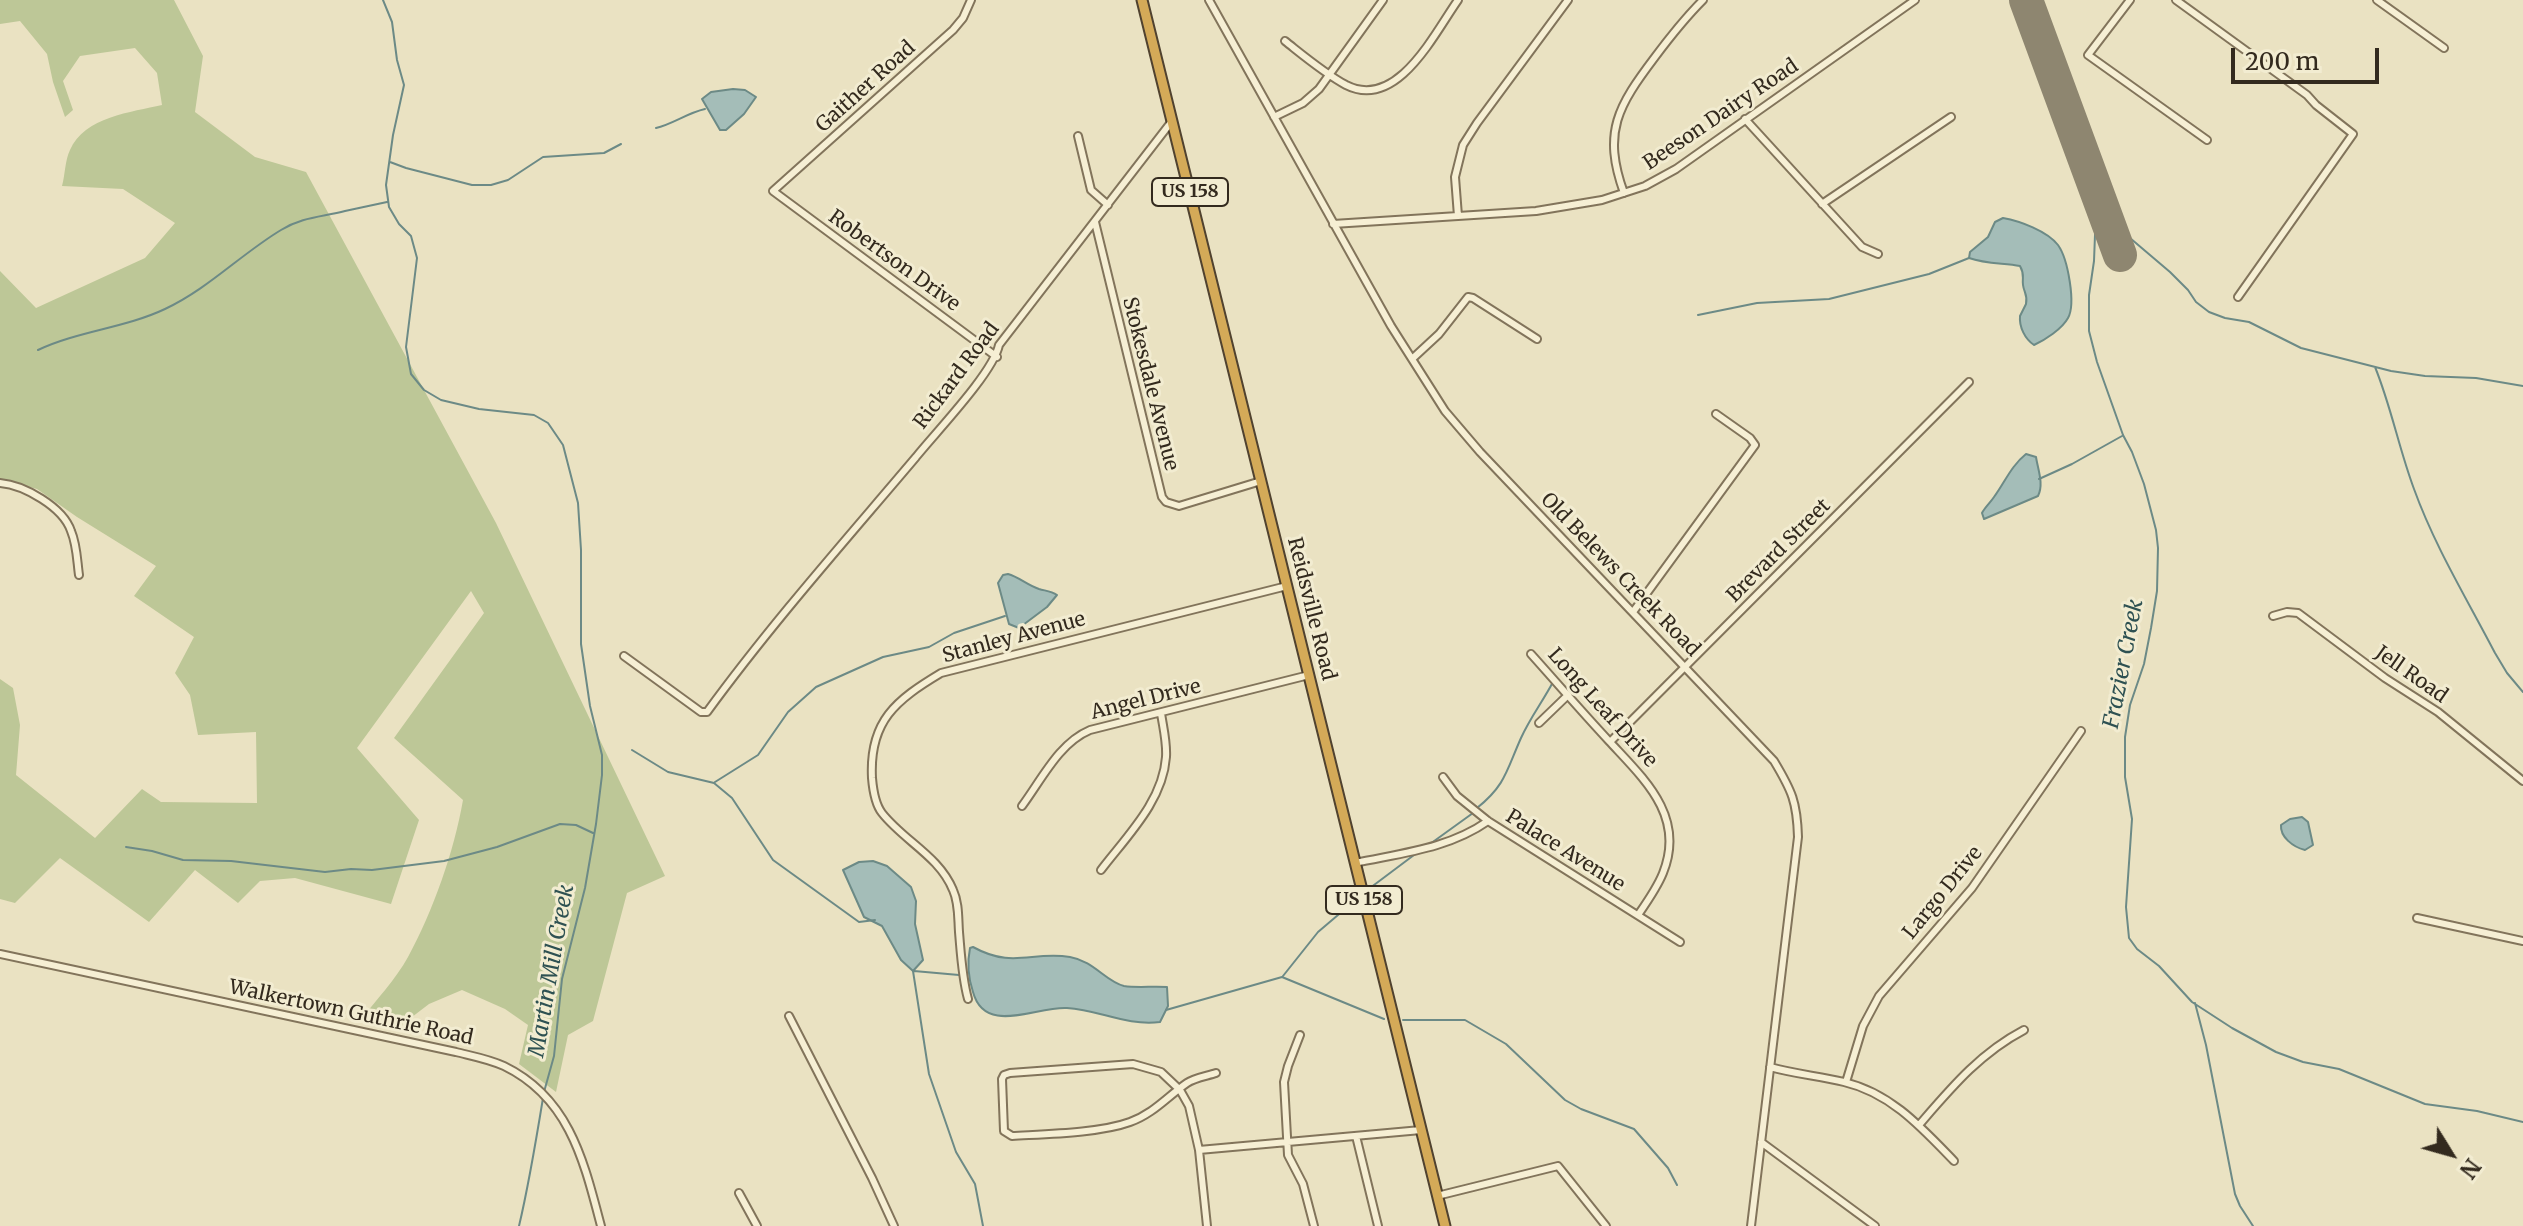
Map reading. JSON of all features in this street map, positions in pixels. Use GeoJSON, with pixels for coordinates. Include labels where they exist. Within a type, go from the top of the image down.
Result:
{"type":"FeatureCollection","features":[{"type":"Feature","properties":{"kind":"highway","name":"Reidsville Road"},"geometry":{"type":"LineString","coordinates":[[1142,0],[1445,1226]]}},
{"type":"Feature","properties":{"kind":"street","name":"Gaither Road"},"geometry":{"type":"LineString","coordinates":[[773,191],[951,32],[963,18],[971,0]]}},
{"type":"Feature","properties":{"kind":"street","name":"Old Belews Creek Road"},"geometry":{"type":"LineString","coordinates":[[1209,0],[1333,224],[1445,411],[1480,452],[1774,761],[1791,788],[1797,809],[1798,837],[1751,1226]]}},
{"type":"Feature","properties":{"kind":"street"},"geometry":{"type":"LineString","coordinates":[[1274,117],[1303,103],[1319,89],[1383,0]]}},
{"type":"Feature","properties":{"kind":"street"},"geometry":{"type":"LineString","coordinates":[[1285,41],[1329,74],[1357,89],[1378,89],[1391,85],[1407,72],[1458,0]]}},
{"type":"Feature","properties":{"kind":"street"},"geometry":{"type":"LineString","coordinates":[[1458,216],[1455,177],[1463,145],[1568,0]]}},
{"type":"Feature","properties":{"kind":"street"},"geometry":{"type":"LineString","coordinates":[[1624,193],[1614,167],[1613,141],[1617,118],[1628,93],[1684,18],[1703,0]]}},
{"type":"Feature","properties":{"kind":"street","name":"Beeson Dairy Road"},"geometry":{"type":"LineString","coordinates":[[1333,224],[1536,211],[1602,200],[1645,186],[1676,169],[1915,0]]}},
{"type":"Feature","properties":{"kind":"street"},"geometry":{"type":"LineString","coordinates":[[2130,0],[2088,55],[2207,140]]}},
{"type":"Feature","properties":{"kind":"street"},"geometry":{"type":"LineString","coordinates":[[2176,0],[2307,95],[2353,134],[2238,297]]}},
{"type":"Feature","properties":{"kind":"street"},"geometry":{"type":"LineString","coordinates":[[2377,0],[2444,48]]}},
{"type":"Feature","properties":{"kind":"street"},"geometry":{"type":"LineString","coordinates":[[1822,204],[1951,117]]}},
{"type":"Feature","properties":{"kind":"street"},"geometry":{"type":"LineString","coordinates":[[1745,119],[1862,247],[1878,254]]}},
{"type":"Feature","properties":{"kind":"street","name":"Rickard Road"},"geometry":{"type":"LineString","coordinates":[[624,656],[701,712],[707,712],[760,642],[959,406],[997,357],[999,345],[1172,121]]}},
{"type":"Feature","properties":{"kind":"street"},"geometry":{"type":"LineString","coordinates":[[1078,136],[1091,190],[1108,205]]}},
{"type":"Feature","properties":{"kind":"street","name":"Robertson Drive"},"geometry":{"type":"LineString","coordinates":[[773,191],[997,357]]}},
{"type":"Feature","properties":{"kind":"street","name":"Stokesdale Avenue"},"geometry":{"type":"LineString","coordinates":[[1095,222],[1162,497],[1166,502],[1179,506],[1261,481]]}},
{"type":"Feature","properties":{"kind":"street"},"geometry":{"type":"LineString","coordinates":[[1412,359],[1439,334],[1468,297],[1537,339]]}},
{"type":"Feature","properties":{"kind":"street","name":"Brevard Street"},"geometry":{"type":"LineString","coordinates":[[1610,742],[1969,382]]}},
{"type":"Feature","properties":{"kind":"street"},"geometry":{"type":"LineString","coordinates":[[1633,612],[1755,445],[1716,414]]}},
{"type":"Feature","properties":{"kind":"street"},"geometry":{"type":"LineString","coordinates":[[0,483],[28,491],[64,519],[73,535],[79,575]]}},
{"type":"Feature","properties":{"kind":"street","name":"Stanley Avenue"},"geometry":{"type":"LineString","coordinates":[[968,999],[953,890],[936,863],[880,811],[874,794],[872,752],[887,714],[919,685],[953,669],[1287,586]]}},
{"type":"Feature","properties":{"kind":"street","name":"Jell Road"},"geometry":{"type":"LineString","coordinates":[[2273,616],[2298,613],[2385,678],[2438,712],[2523,781]]}},
{"type":"Feature","properties":{"kind":"street","name":"Long Leaf Drive"},"geometry":{"type":"LineString","coordinates":[[1531,654],[1649,784],[1668,825],[1668,856],[1663,874],[1638,915]]}},
{"type":"Feature","properties":{"kind":"street","name":"Angel Drive"},"geometry":{"type":"LineString","coordinates":[[1022,806],[1068,743],[1078,735],[1309,675]]}},
{"type":"Feature","properties":{"kind":"street"},"geometry":{"type":"LineString","coordinates":[[1539,723],[1568,695]]}},
{"type":"Feature","properties":{"kind":"street"},"geometry":{"type":"LineString","coordinates":[[1101,870],[1154,801],[1161,785],[1166,747],[1161,713]]}},
{"type":"Feature","properties":{"kind":"street","name":"Largo Drive"},"geometry":{"type":"LineString","coordinates":[[1846,1082],[1863,1026],[1879,996],[1972,888],[2081,731]]}},
{"type":"Feature","properties":{"kind":"street","name":"Palace Avenue"},"geometry":{"type":"LineString","coordinates":[[1443,777],[1457,796],[1488,821],[1680,942]]}},
{"type":"Feature","properties":{"kind":"street"},"geometry":{"type":"LineString","coordinates":[[1355,863],[1440,845],[1460,838],[1488,821]]}},
{"type":"Feature","properties":{"kind":"street"},"geometry":{"type":"LineString","coordinates":[[2417,918],[2523,941]]}},
{"type":"Feature","properties":{"kind":"street","name":"Walkertown Guthrie Road"},"geometry":{"type":"LineString","coordinates":[[0,954],[456,1052],[506,1067],[543,1095],[560,1114],[580,1151],[601,1226]]}},
{"type":"Feature","properties":{"kind":"street"},"geometry":{"type":"LineString","coordinates":[[789,1016],[894,1226]]}},
{"type":"Feature","properties":{"kind":"street"},"geometry":{"type":"LineString","coordinates":[[1919,1125],[1965,1072],[1985,1054],[2024,1030]]}},
{"type":"Feature","properties":{"kind":"street"},"geometry":{"type":"LineString","coordinates":[[1300,1035],[1284,1082],[1288,1142],[1290,1161],[1303,1184],[1314,1226]]}},
{"type":"Feature","properties":{"kind":"street"},"geometry":{"type":"LineString","coordinates":[[1207,1226],[1199,1150],[1189,1106],[1180,1090],[1161,1072],[1133,1064],[1010,1073],[1002,1079],[1004,1131],[1012,1136],[1097,1129],[1129,1123],[1152,1111],[1180,1090],[1187,1083],[1216,1073]]}},
{"type":"Feature","properties":{"kind":"street"},"geometry":{"type":"LineString","coordinates":[[1770,1067],[1846,1082],[1871,1091],[1895,1105],[1919,1125],[1954,1161]]}},
{"type":"Feature","properties":{"kind":"street"},"geometry":{"type":"LineString","coordinates":[[1199,1150],[1421,1130]]}},
{"type":"Feature","properties":{"kind":"street"},"geometry":{"type":"LineString","coordinates":[[1356,1136],[1378,1226]]}},
{"type":"Feature","properties":{"kind":"street"},"geometry":{"type":"LineString","coordinates":[[1761,1142],[1875,1226]]}},
{"type":"Feature","properties":{"kind":"street"},"geometry":{"type":"LineString","coordinates":[[1437,1196],[1558,1166],[1606,1226]]}},
{"type":"Feature","properties":{"kind":"street"},"geometry":{"type":"LineString","coordinates":[[739,1193],[757,1226]]}},
{"type":"Feature","properties":{"kind":"green space"},"geometry":{"type":"Polygon","coordinates":[[[0,0],[174,0],[203,56],[195,112],[255,157],[306,172],[496,523],[665,876],[627,893],[593,1021],[568,1035],[556,1092],[519,1064],[528,1025],[505,1009],[462,990],[429,1004],[395,1030],[360,1021],[408,957],[434,901],[454,840],[463,800],[394,738],[484,613],[471,591],[357,748],[419,820],[391,904],[295,878],[260,881],[238,903],[195,870],[149,922],[60,858],[15,903],[0,899],[0,679],[13,688],[20,725],[16,775],[95,838],[142,789],[161,802],[257,803],[256,732],[198,735],[190,695],[175,673],[194,637],[134,596],[156,566],[37,489],[0,479],[0,271],[36,308],[145,258],[175,223],[123,189],[62,186],[70,150],[86,130],[110,118],[162,105],[157,73],[135,48],[80,56],[63,81],[73,110],[65,117],[47,54],[20,21],[0,24],[0,0]]]}},
{"type":"Feature","properties":{"kind":"water"},"geometry":{"type":"Polygon","coordinates":[[[745,90],[756,97],[744,114],[726,130],[720,130],[702,99],[711,92],[745,90]]]}},
{"type":"Feature","properties":{"kind":"water"},"geometry":{"type":"Polygon","coordinates":[[[2003,218],[2033,227],[2047,235],[2058,245],[2068,271],[2071,303],[2068,318],[2053,334],[2034,345],[2025,336],[2020,324],[2027,298],[2020,266],[1969,258],[1970,252],[1988,237],[1995,222],[2003,218]]]}},
{"type":"Feature","properties":{"kind":"water"},"geometry":{"type":"Polygon","coordinates":[[[2026,454],[2036,457],[2041,482],[2038,496],[1984,519],[1983,511],[2026,454]]]}},
{"type":"Feature","properties":{"kind":"water"},"geometry":{"type":"Polygon","coordinates":[[[1008,574],[1057,595],[1047,607],[1019,628],[1009,624],[998,583],[1003,575],[1008,574]]]}},
{"type":"Feature","properties":{"kind":"water"},"geometry":{"type":"Polygon","coordinates":[[[2302,817],[2308,822],[2313,845],[2305,850],[2288,841],[2281,829],[2281,825],[2290,819],[2302,817]]]}},
{"type":"Feature","properties":{"kind":"water"},"geometry":{"type":"Polygon","coordinates":[[[873,861],[887,866],[911,887],[916,901],[915,924],[923,960],[913,971],[901,960],[882,926],[864,917],[843,870],[859,862],[873,861]]]}},
{"type":"Feature","properties":{"kind":"water"},"geometry":{"type":"Polygon","coordinates":[[[973,947],[1000,957],[1056,956],[1078,959],[1117,984],[1167,987],[1168,1006],[1160,1022],[1147,1023],[1067,1008],[1013,1016],[988,1013],[979,1005],[970,981],[968,959],[973,947]]]}},
{"type":"Feature","properties":{"kind":"waterway"},"geometry":{"type":"LineString","coordinates":[[383,0],[392,22],[404,85],[386,185],[389,207],[411,236],[417,258],[406,347],[411,374],[424,390],[441,400],[479,409],[534,415],[548,423],[563,445],[578,503],[581,644],[590,706],[602,755],[602,775],[585,888],[562,979],[554,1056],[544,1092]]}},
{"type":"Feature","properties":{"kind":"waterway","name":"Frazier Creek"},"geometry":{"type":"LineString","coordinates":[[2022,0],[2061,75],[2091,171],[2096,209],[2089,331],[2123,435],[2144,484],[2156,530],[2157,591],[2144,664],[2130,705],[2125,737],[2125,777],[2132,819],[2126,907],[2129,938],[2192,1002],[2276,1052],[2303,1062],[2339,1069],[2425,1104],[2477,1111],[2523,1122]]}},
{"type":"Feature","properties":{"kind":"waterway"},"geometry":{"type":"LineString","coordinates":[[656,128],[705,109]]}},
{"type":"Feature","properties":{"kind":"waterway"},"geometry":{"type":"LineString","coordinates":[[390,162],[472,185],[491,185],[508,180],[543,157],[604,153],[621,144]]}},
{"type":"Feature","properties":{"kind":"waterway"},"geometry":{"type":"LineString","coordinates":[[38,350],[165,309],[196,292],[266,239],[297,222],[387,202]]}},
{"type":"Feature","properties":{"kind":"waterway"},"geometry":{"type":"LineString","coordinates":[[2097,210],[2170,272],[2209,312],[2249,322],[2301,348],[2391,371],[2476,378],[2523,386]]}},
{"type":"Feature","properties":{"kind":"waterway"},"geometry":{"type":"LineString","coordinates":[[1698,315],[1757,303],[1829,299],[1929,274],[1969,258]]}},
{"type":"Feature","properties":{"kind":"waterway"},"geometry":{"type":"LineString","coordinates":[[2375,367],[2409,474],[2432,532],[2495,653],[2523,692]]}},
{"type":"Feature","properties":{"kind":"waterway"},"geometry":{"type":"LineString","coordinates":[[2039,479],[2122,436]]}},
{"type":"Feature","properties":{"kind":"waterway"},"geometry":{"type":"LineString","coordinates":[[715,782],[758,755],[788,712],[816,687],[883,657],[929,647],[954,633],[1005,616]]}},
{"type":"Feature","properties":{"kind":"waterway"},"geometry":{"type":"LineString","coordinates":[[1477,808],[1500,784],[1553,682]]}},
{"type":"Feature","properties":{"kind":"waterway"},"geometry":{"type":"LineString","coordinates":[[632,750],[668,772],[714,783],[732,798],[773,860],[859,922],[875,920]]}},
{"type":"Feature","properties":{"kind":"waterway"},"geometry":{"type":"LineString","coordinates":[[1430,844],[1473,813]]}},
{"type":"Feature","properties":{"kind":"waterway"},"geometry":{"type":"LineString","coordinates":[[126,847],[183,860],[231,861],[325,872],[444,861],[497,847],[560,824],[576,825],[593,833]]}},
{"type":"Feature","properties":{"kind":"waterway"},"geometry":{"type":"LineString","coordinates":[[1366,891],[1418,852]]}},
{"type":"Feature","properties":{"kind":"waterway"},"geometry":{"type":"LineString","coordinates":[[1283,976],[1318,932],[1358,898]]}},
{"type":"Feature","properties":{"kind":"waterway"},"geometry":{"type":"LineString","coordinates":[[913,971],[929,1074],[956,1152],[975,1184],[983,1226]]}},
{"type":"Feature","properties":{"kind":"waterway"},"geometry":{"type":"LineString","coordinates":[[914,971],[959,975]]}},
{"type":"Feature","properties":{"kind":"waterway"},"geometry":{"type":"LineString","coordinates":[[1166,1010],[1282,977],[1384,1019]]}},
{"type":"Feature","properties":{"kind":"waterway","name":"Frazier Creek"},"geometry":{"type":"LineString","coordinates":[[2195,1003],[2235,1194],[2253,1226]]}},
{"type":"Feature","properties":{"kind":"waterway"},"geometry":{"type":"LineString","coordinates":[[1403,1020],[1465,1020],[1506,1044],[1565,1100],[1634,1129],[1668,1168],[1677,1185]]}},
{"type":"Feature","properties":{"kind":"waterway","name":"Martin Mill Creek"},"geometry":{"type":"LineString","coordinates":[[519,1226],[543,1098]]}},
{"type":"Feature","properties":{"kind":"runway"},"geometry":{"type":"LineString","coordinates":[[2026,0],[2120,255]]}}]}
